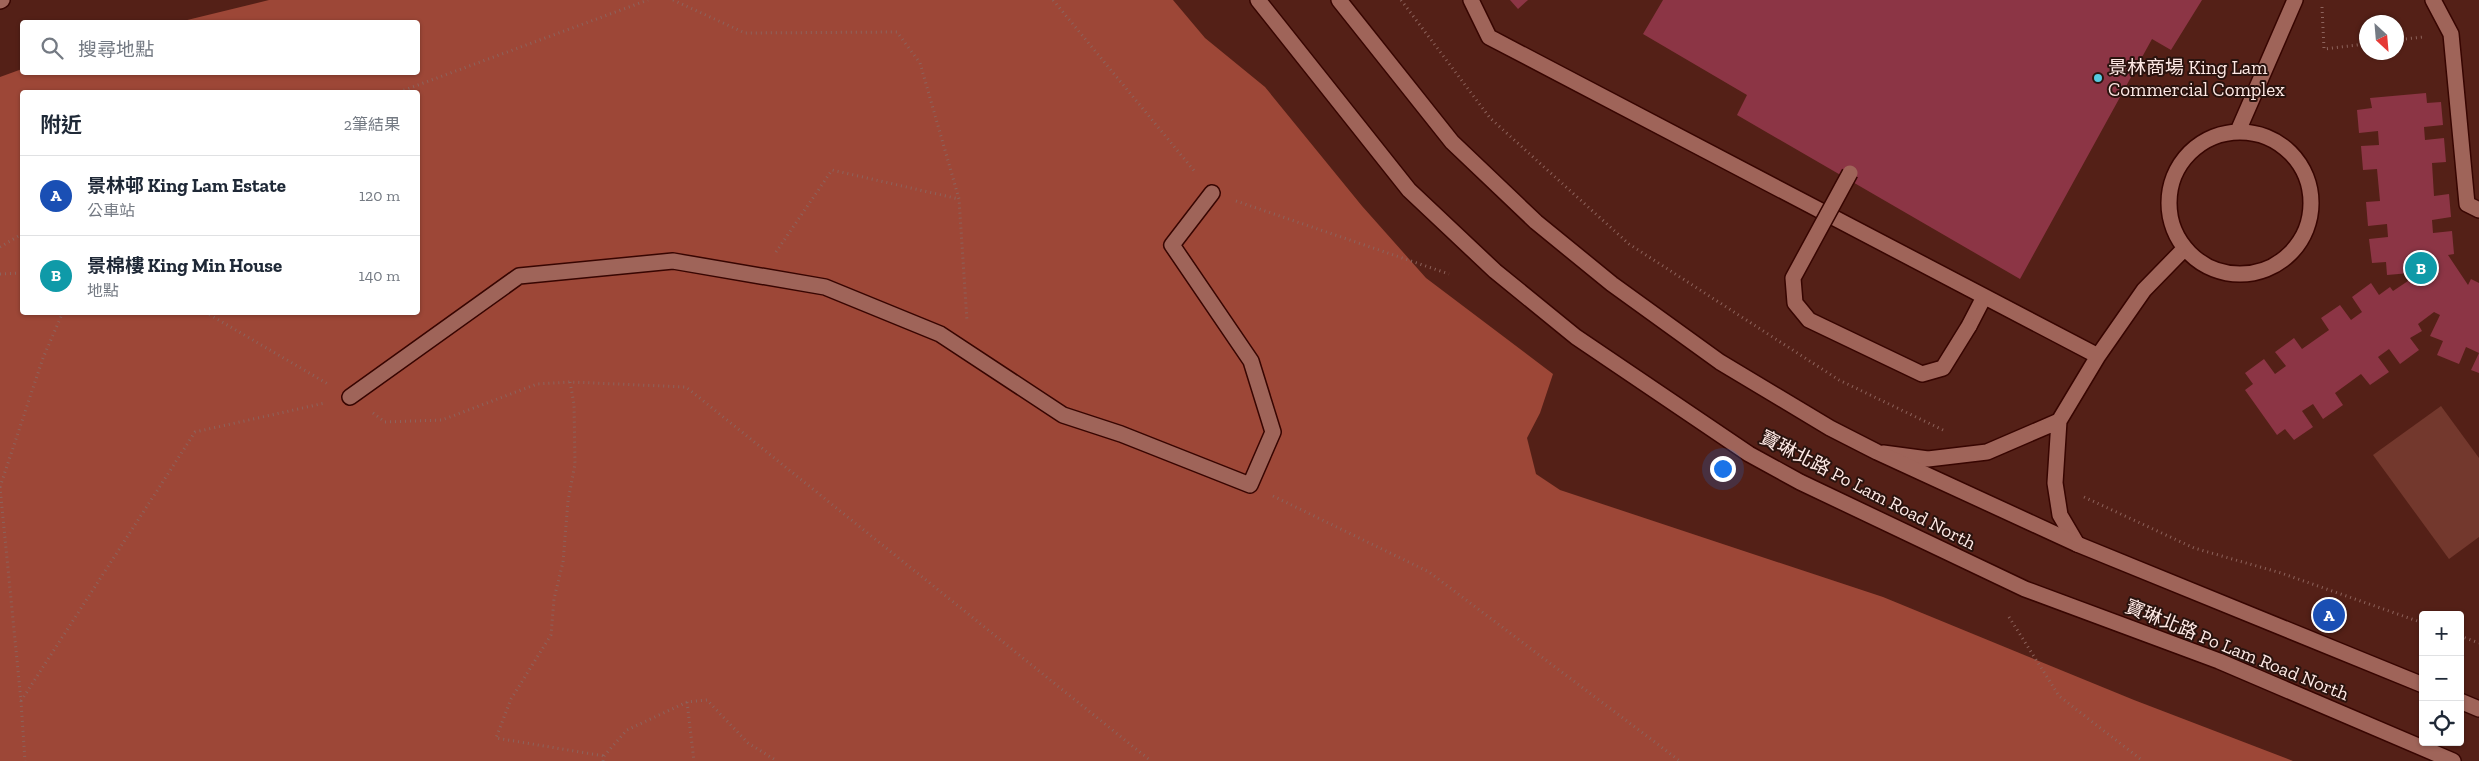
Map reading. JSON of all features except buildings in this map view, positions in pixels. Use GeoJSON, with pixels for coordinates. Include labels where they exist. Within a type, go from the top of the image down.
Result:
{"type":"FeatureCollection","features":[{"type":"Feature","properties":{"kind":"main road","name":"寶琳北路 Po Lam Road North"},"geometry":{"type":"LineString","coordinates":[[1258,0],[1409,190],[1495,271],[1576,337],[1749,454],[1800,482],[2025,589],[2219,661],[2453,761]]}},
{"type":"Feature","properties":{"kind":"main road","name":"寶琳北路 Po Lam Road North"},"geometry":{"type":"LineString","coordinates":[[1339,0],[1452,142],[1536,222],[1612,284],[1720,362],[1830,428],[1877,452],[2078,544],[2419,683]]}},
{"type":"Feature","properties":{"kind":"main road"},"geometry":{"type":"LineString","coordinates":[[1471,0],[1489,37],[2098,356]]}},
{"type":"Feature","properties":{"kind":"main road"},"geometry":{"type":"LineString","coordinates":[[2238,131],[2295,0]]}},
{"type":"Feature","properties":{"kind":"main road"},"geometry":{"type":"LineString","coordinates":[[2433,0],[2450,34],[2467,204],[2479,210]]}},
{"type":"Feature","properties":{"kind":"main road"},"geometry":{"type":"LineString","coordinates":[[2238,131],[2267,136],[2292,152],[2307,176],[2312,204],[2305,232],[2288,256],[2264,271],[2235,274],[2207,267],[2184,249],[2170,220],[2169,189],[2182,159],[2208,139],[2238,131]]}},
{"type":"Feature","properties":{"kind":"main road"},"geometry":{"type":"LineString","coordinates":[[1850,173],[1793,278],[1795,303],[1809,320],[1922,374],[1943,368],[1969,326],[1984,297]]}},
{"type":"Feature","properties":{"kind":"main road"},"geometry":{"type":"LineString","coordinates":[[350,397],[520,276],[674,261],[825,287],[940,334],[1063,415],[1121,434],[1250,485],[1273,432],[1251,361],[1172,245],[1212,193]]}},
{"type":"Feature","properties":{"kind":"main road"},"geometry":{"type":"LineString","coordinates":[[2078,544],[2060,515],[2055,483],[2059,421],[2098,356],[2144,290],[2184,249]]}},
{"type":"Feature","properties":{"kind":"main road"},"geometry":{"type":"LineString","coordinates":[[1877,452],[1928,459],[1987,452],[2059,421]]}},
{"type":"Feature","properties":{"kind":"main road"},"geometry":{"type":"LineString","coordinates":[[2464,703],[2479,709]]}},
{"type":"Feature","properties":{"kind":"path"},"geometry":{"type":"LineString","coordinates":[[404,90],[648,0]]}},
{"type":"Feature","properties":{"kind":"path"},"geometry":{"type":"LineString","coordinates":[[673,0],[745,33],[897,32],[920,63],[959,199],[970,354]]}},
{"type":"Feature","properties":{"kind":"path"},"geometry":{"type":"LineString","coordinates":[[1053,0],[1212,193],[1449,274]]}},
{"type":"Feature","properties":{"kind":"path"},"geometry":{"type":"LineString","coordinates":[[2321,0],[2324,49],[2359,45]]}},
{"type":"Feature","properties":{"kind":"path"},"geometry":{"type":"LineString","coordinates":[[760,276],[832,170],[959,199]]}},
{"type":"Feature","properties":{"kind":"path"},"geometry":{"type":"LineString","coordinates":[[0,247],[20,235]]}},
{"type":"Feature","properties":{"kind":"path"},"geometry":{"type":"LineString","coordinates":[[0,274],[20,273]]}},
{"type":"Feature","properties":{"kind":"path"},"geometry":{"type":"LineString","coordinates":[[25,761],[22,702],[0,487],[43,358],[62,315]]}},
{"type":"Feature","properties":{"kind":"path"},"geometry":{"type":"LineString","coordinates":[[210,315],[350,397],[385,422],[442,420],[536,384],[570,382],[686,387],[1151,761]]}},
{"type":"Feature","properties":{"kind":"path"},"geometry":{"type":"LineString","coordinates":[[570,382],[574,404],[575,464],[568,501],[562,562],[554,599],[551,635],[511,698],[496,738],[604,756]]}},
{"type":"Feature","properties":{"kind":"path"},"geometry":{"type":"LineString","coordinates":[[22,702],[194,432],[350,397]]}},
{"type":"Feature","properties":{"kind":"path"},"geometry":{"type":"LineString","coordinates":[[1250,485],[1429,572],[1680,761]]}},
{"type":"Feature","properties":{"kind":"path"},"geometry":{"type":"LineString","coordinates":[[2009,617],[2060,696],[2143,761]]}},
{"type":"Feature","properties":{"kind":"path"},"geometry":{"type":"LineString","coordinates":[[2464,637],[2479,643]]}},
{"type":"Feature","properties":{"kind":"path"},"geometry":{"type":"LineString","coordinates":[[603,761],[604,756],[627,730],[687,702],[707,700],[748,743],[777,761]]}},
{"type":"Feature","properties":{"kind":"path"},"geometry":{"type":"LineString","coordinates":[[687,702],[694,761]]}},
{"type":"Feature","properties":{"kind":"shaded area"},"geometry":{"type":"Polygon","coordinates":[[[269,0],[1173,0],[1205,38],[1265,87],[1362,206],[1426,278],[1553,374],[1540,413],[1527,438],[1536,474],[1560,490],[1883,597],[2134,700],[2293,761],[0,761],[0,77],[20,70],[20,75],[420,75],[420,20],[187,20],[269,0]]]}},
{"type":"Feature","properties":{"kind":"shaded area"},"geometry":{"type":"Polygon","coordinates":[[[2441,406],[2479,458],[2479,537],[2449,559],[2373,455],[2441,406]]]}},
{"type":"Feature","properties":{"kind":"place","name":"景林商場 King Lam Commercial Complex"},"geometry":{"type":"Point","coordinates":[2098,78]}},
{"type":"Feature","properties":{"kind":"place","name":"景棉樓 King Min House"},"geometry":{"type":"Point","coordinates":[2421,268]}},
{"type":"Feature","properties":{"kind":"place","name":"景林邨 King Lam Estate"},"geometry":{"type":"Point","coordinates":[2329,615]}}]}
